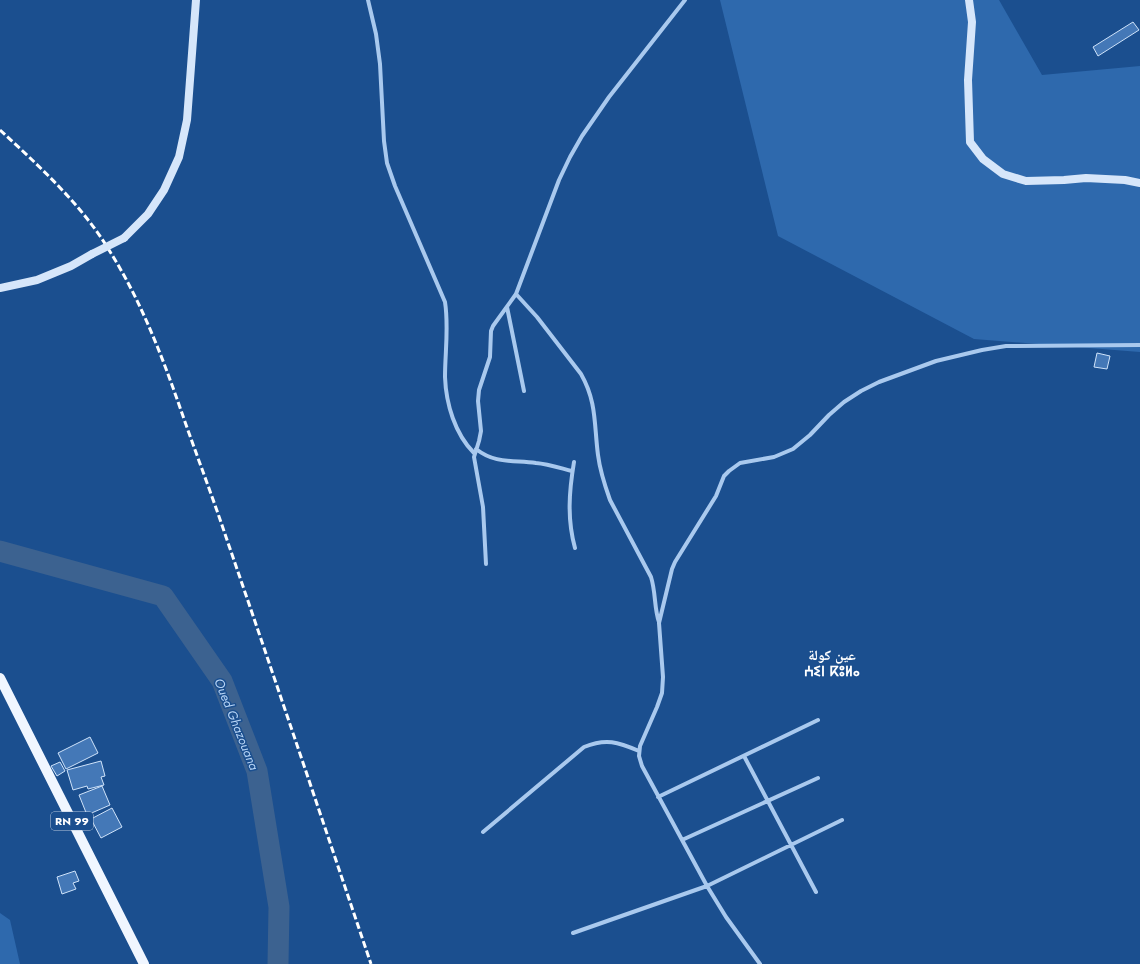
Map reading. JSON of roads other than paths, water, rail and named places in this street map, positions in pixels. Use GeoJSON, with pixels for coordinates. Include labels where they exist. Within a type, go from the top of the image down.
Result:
{"type":"FeatureCollection","features":[{"type":"Feature","properties":{"kind":"main road","name":"RN 99"},"geometry":{"type":"LineString","coordinates":[[0,678],[144,964]]}},
{"type":"Feature","properties":{"kind":"street"},"geometry":{"type":"LineString","coordinates":[[0,288],[37,280],[71,266],[124,238],[148,214],[164,190],[180,157],[187,120],[196,0]]}},
{"type":"Feature","properties":{"kind":"street"},"geometry":{"type":"LineString","coordinates":[[368,0],[376,34],[380,64],[384,141],[387,164],[445,302],[445,377],[448,400],[459,432],[474,453]]}},
{"type":"Feature","properties":{"kind":"street"},"geometry":{"type":"LineString","coordinates":[[486,564],[483,507],[474,461],[474,453],[479,441],[480,431],[478,396],[490,357],[491,332],[496,322],[516,294],[559,180],[582,136],[609,97],[685,0]]}},
{"type":"Feature","properties":{"kind":"street"},"geometry":{"type":"LineString","coordinates":[[969,0],[972,22],[968,80],[970,142],[983,159],[1003,174],[1026,180],[1064,180],[1086,178],[1125,180],[1140,183]]}},
{"type":"Feature","properties":{"kind":"street"},"geometry":{"type":"LineString","coordinates":[[516,294],[537,317],[581,374],[589,388],[593,404],[599,464],[606,488],[610,500],[651,577],[655,590],[663,677],[662,693],[639,751],[642,766],[707,886],[726,917],[760,964]]}},
{"type":"Feature","properties":{"kind":"street"},"geometry":{"type":"LineString","coordinates":[[507,307],[524,391]]}},
{"type":"Feature","properties":{"kind":"street"},"geometry":{"type":"LineString","coordinates":[[659,623],[675,562],[716,496],[724,476],[729,470],[740,463],[774,457],[793,449],[810,435],[844,402],[861,391],[879,382],[936,361],[1006,346],[1140,345]]}},
{"type":"Feature","properties":{"kind":"street"},"geometry":{"type":"LineString","coordinates":[[476,449],[488,457],[495,459],[535,463],[572,471]]}},
{"type":"Feature","properties":{"kind":"street"},"geometry":{"type":"LineString","coordinates":[[574,462],[569,487],[569,518],[575,548]]}},
{"type":"Feature","properties":{"kind":"street"},"geometry":{"type":"LineString","coordinates":[[658,797],[818,720]]}},
{"type":"Feature","properties":{"kind":"street"},"geometry":{"type":"LineString","coordinates":[[483,832],[584,747],[599,742],[614,742],[622,743],[639,751]]}},
{"type":"Feature","properties":{"kind":"street"},"geometry":{"type":"LineString","coordinates":[[744,756],[816,892]]}},
{"type":"Feature","properties":{"kind":"street"},"geometry":{"type":"LineString","coordinates":[[682,840],[818,778]]}},
{"type":"Feature","properties":{"kind":"street"},"geometry":{"type":"LineString","coordinates":[[573,933],[707,886],[842,820]]}},
{"type":"Feature","properties":{"kind":"waterway","name":"Oued Ghazouana"},"geometry":{"type":"LineString","coordinates":[[0,551],[163,596],[222,681],[257,771],[279,907],[278,964]]}},
{"type":"Feature","properties":{"kind":"railway"},"geometry":{"type":"LineString","coordinates":[[0,130],[59,186],[86,217],[121,270],[142,311],[168,375],[216,508],[371,964]]}},
{"type":"Feature","properties":{"kind":"district","name":"عين كولة ⵄⵉⵏ ⴽⵓⵍⴰ"},"geometry":{"type":"Point","coordinates":[832,664]}}]}
